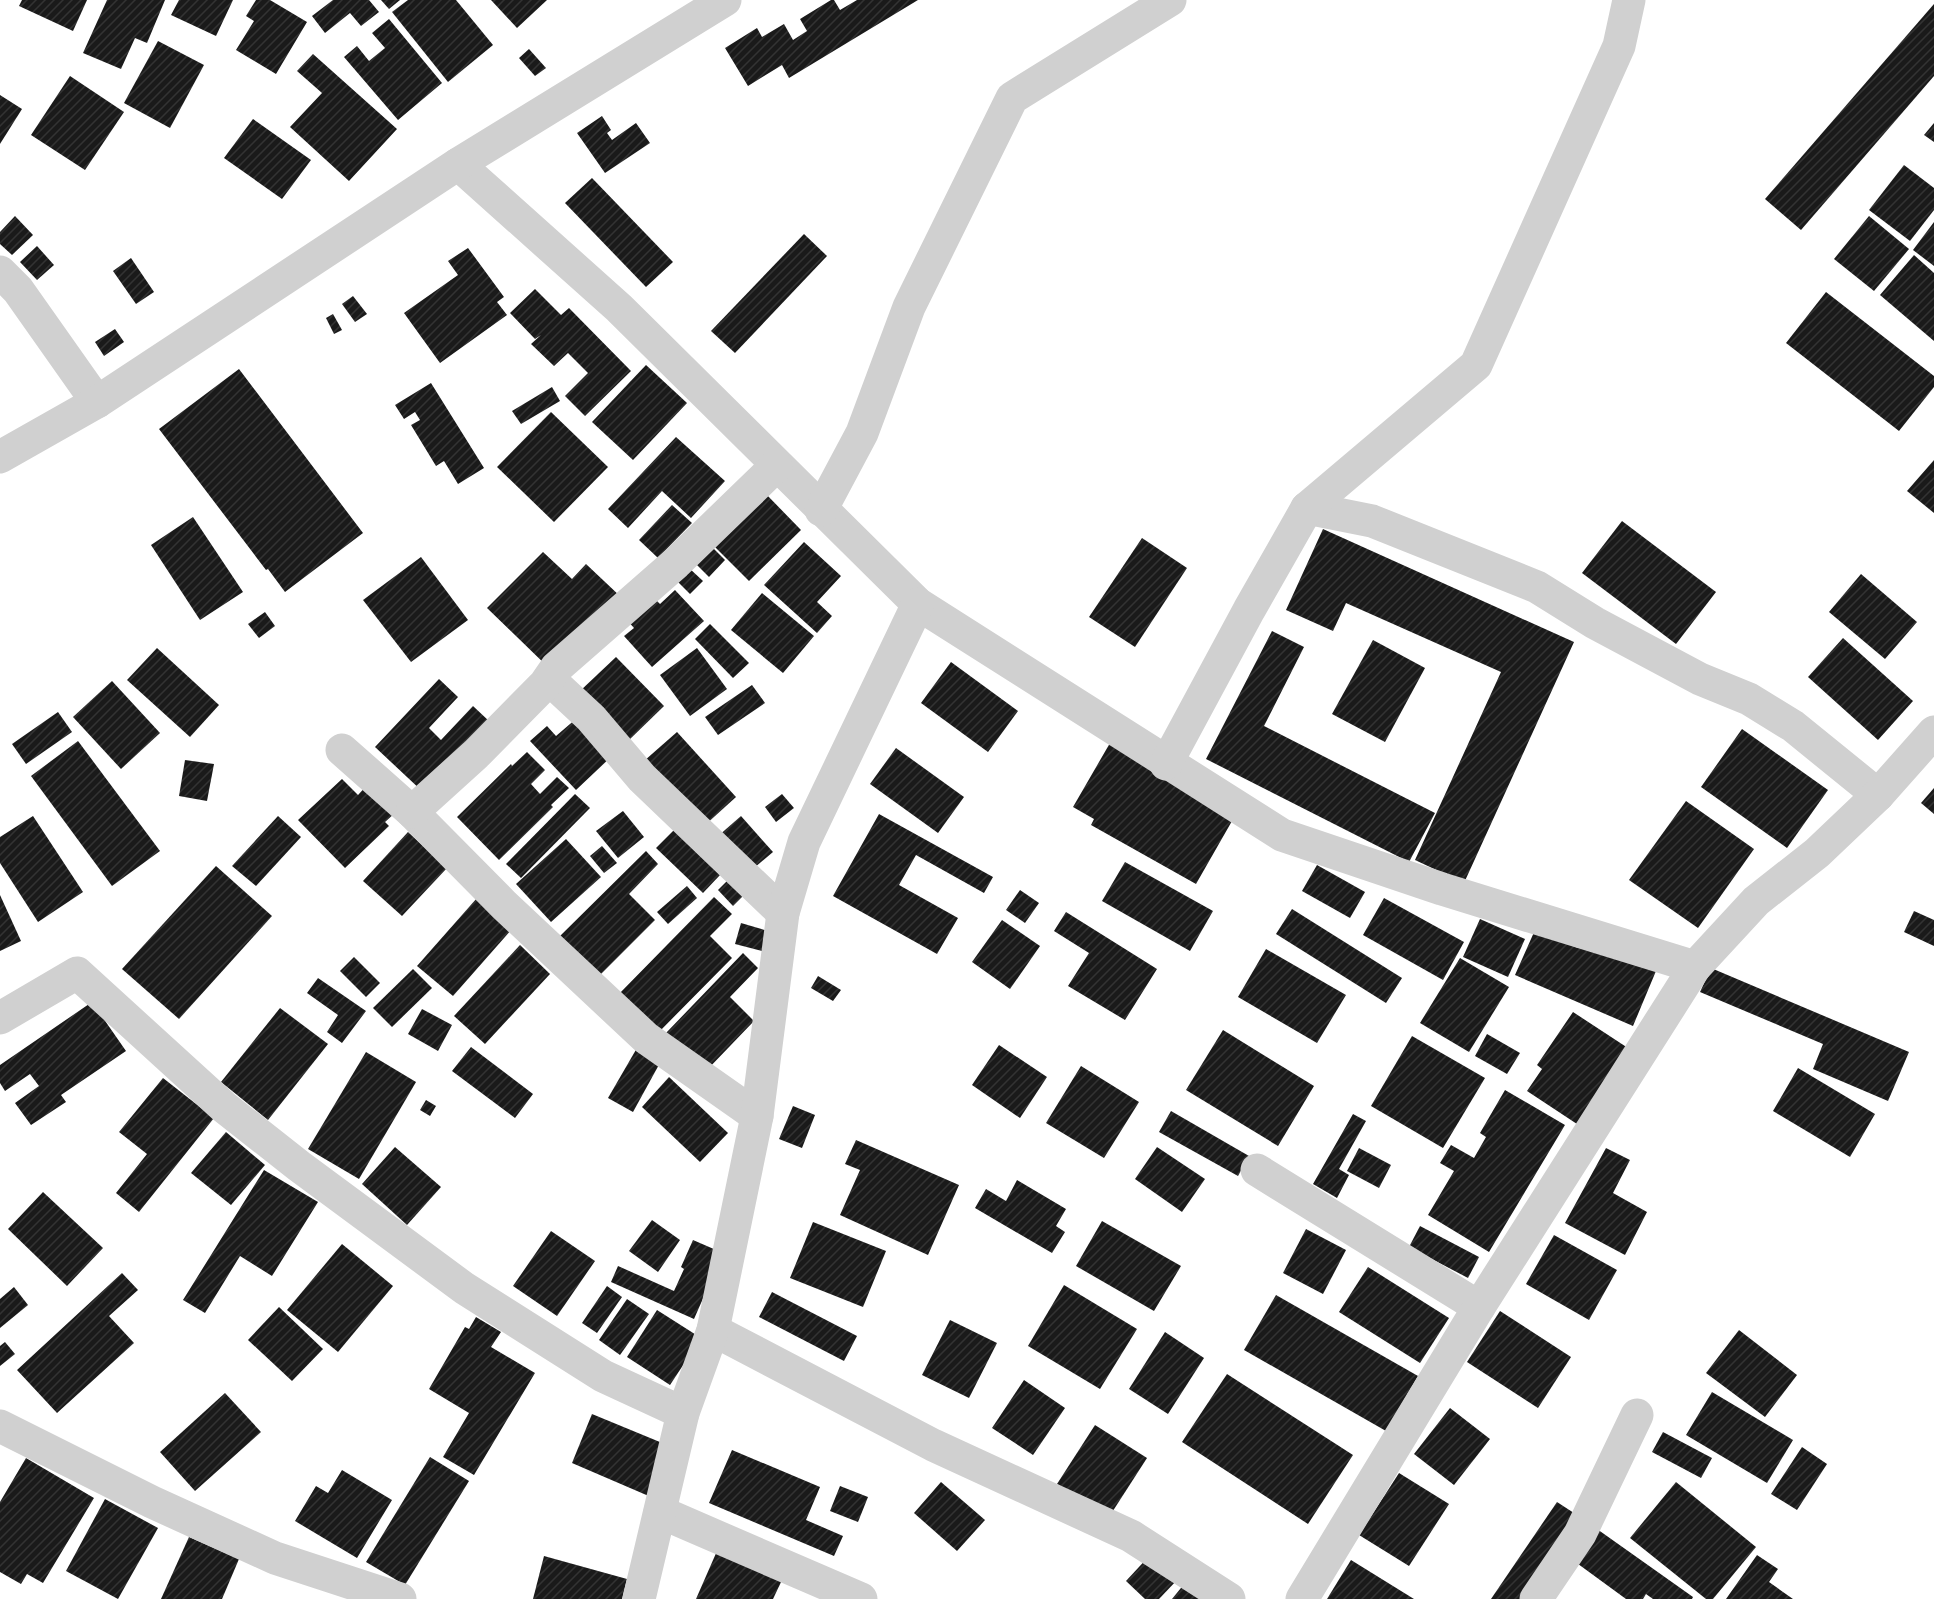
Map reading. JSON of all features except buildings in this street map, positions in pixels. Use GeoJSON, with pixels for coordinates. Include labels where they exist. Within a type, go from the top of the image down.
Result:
{"type":"FeatureCollection","features":[{"type":"Feature","properties":{"kind":"street"},"geometry":{"type":"LineString","coordinates":[[0,458],[98,402],[458,164],[725,0]]}},
{"type":"Feature","properties":{"kind":"street"},"geometry":{"type":"LineString","coordinates":[[821,510],[862,433],[909,307],[1012,98],[1170,0]]}},
{"type":"Feature","properties":{"kind":"street"},"geometry":{"type":"LineString","coordinates":[[1166,764],[1307,508],[1476,365],[1619,46],[1629,0]]}},
{"type":"Feature","properties":{"kind":"street"},"geometry":{"type":"LineString","coordinates":[[458,164],[619,308],[776,466],[918,604],[1282,836],[1442,889],[1695,967]]}},
{"type":"Feature","properties":{"kind":"street"},"geometry":{"type":"LineString","coordinates":[[0,272],[18,290],[98,402]]}},
{"type":"Feature","properties":{"kind":"street"},"geometry":{"type":"LineString","coordinates":[[412,812],[476,754],[549,679],[556,668],[676,563],[776,466]]}},
{"type":"Feature","properties":{"kind":"street"},"geometry":{"type":"LineString","coordinates":[[1307,508],[1372,521],[1537,587],[1595,623],[1700,679],[1749,699],[1793,726],[1878,795]]}},
{"type":"Feature","properties":{"kind":"street"},"geometry":{"type":"LineString","coordinates":[[639,1599],[683,1413],[713,1330],[757,1116],[783,913],[804,842],[918,604]]}},
{"type":"Feature","properties":{"kind":"street"},"geometry":{"type":"LineString","coordinates":[[549,679],[591,718],[642,778],[783,913]]}},
{"type":"Feature","properties":{"kind":"street"},"geometry":{"type":"LineString","coordinates":[[1302,1599],[1479,1307],[1695,967],[1756,901],[1817,853],[1878,795],[1934,732]]}},
{"type":"Feature","properties":{"kind":"street"},"geometry":{"type":"LineString","coordinates":[[342,750],[412,812],[504,904],[645,1038],[757,1116]]}},
{"type":"Feature","properties":{"kind":"street"},"geometry":{"type":"LineString","coordinates":[[0,1018],[77,973],[224,1107],[299,1166],[464,1288],[603,1376],[683,1413]]}},
{"type":"Feature","properties":{"kind":"street"},"geometry":{"type":"LineString","coordinates":[[1257,1170],[1479,1307]]}},
{"type":"Feature","properties":{"kind":"street"},"geometry":{"type":"LineString","coordinates":[[713,1330],[933,1445],[1131,1536],[1229,1599]]}},
{"type":"Feature","properties":{"kind":"street"},"geometry":{"type":"LineString","coordinates":[[1536,1599],[1580,1534],[1637,1415]]}},
{"type":"Feature","properties":{"kind":"street"},"geometry":{"type":"LineString","coordinates":[[0,1425],[152,1502],[275,1558],[400,1599]]}},
{"type":"Feature","properties":{"kind":"street"},"geometry":{"type":"LineString","coordinates":[[660,1512],[861,1599]]}}]}
